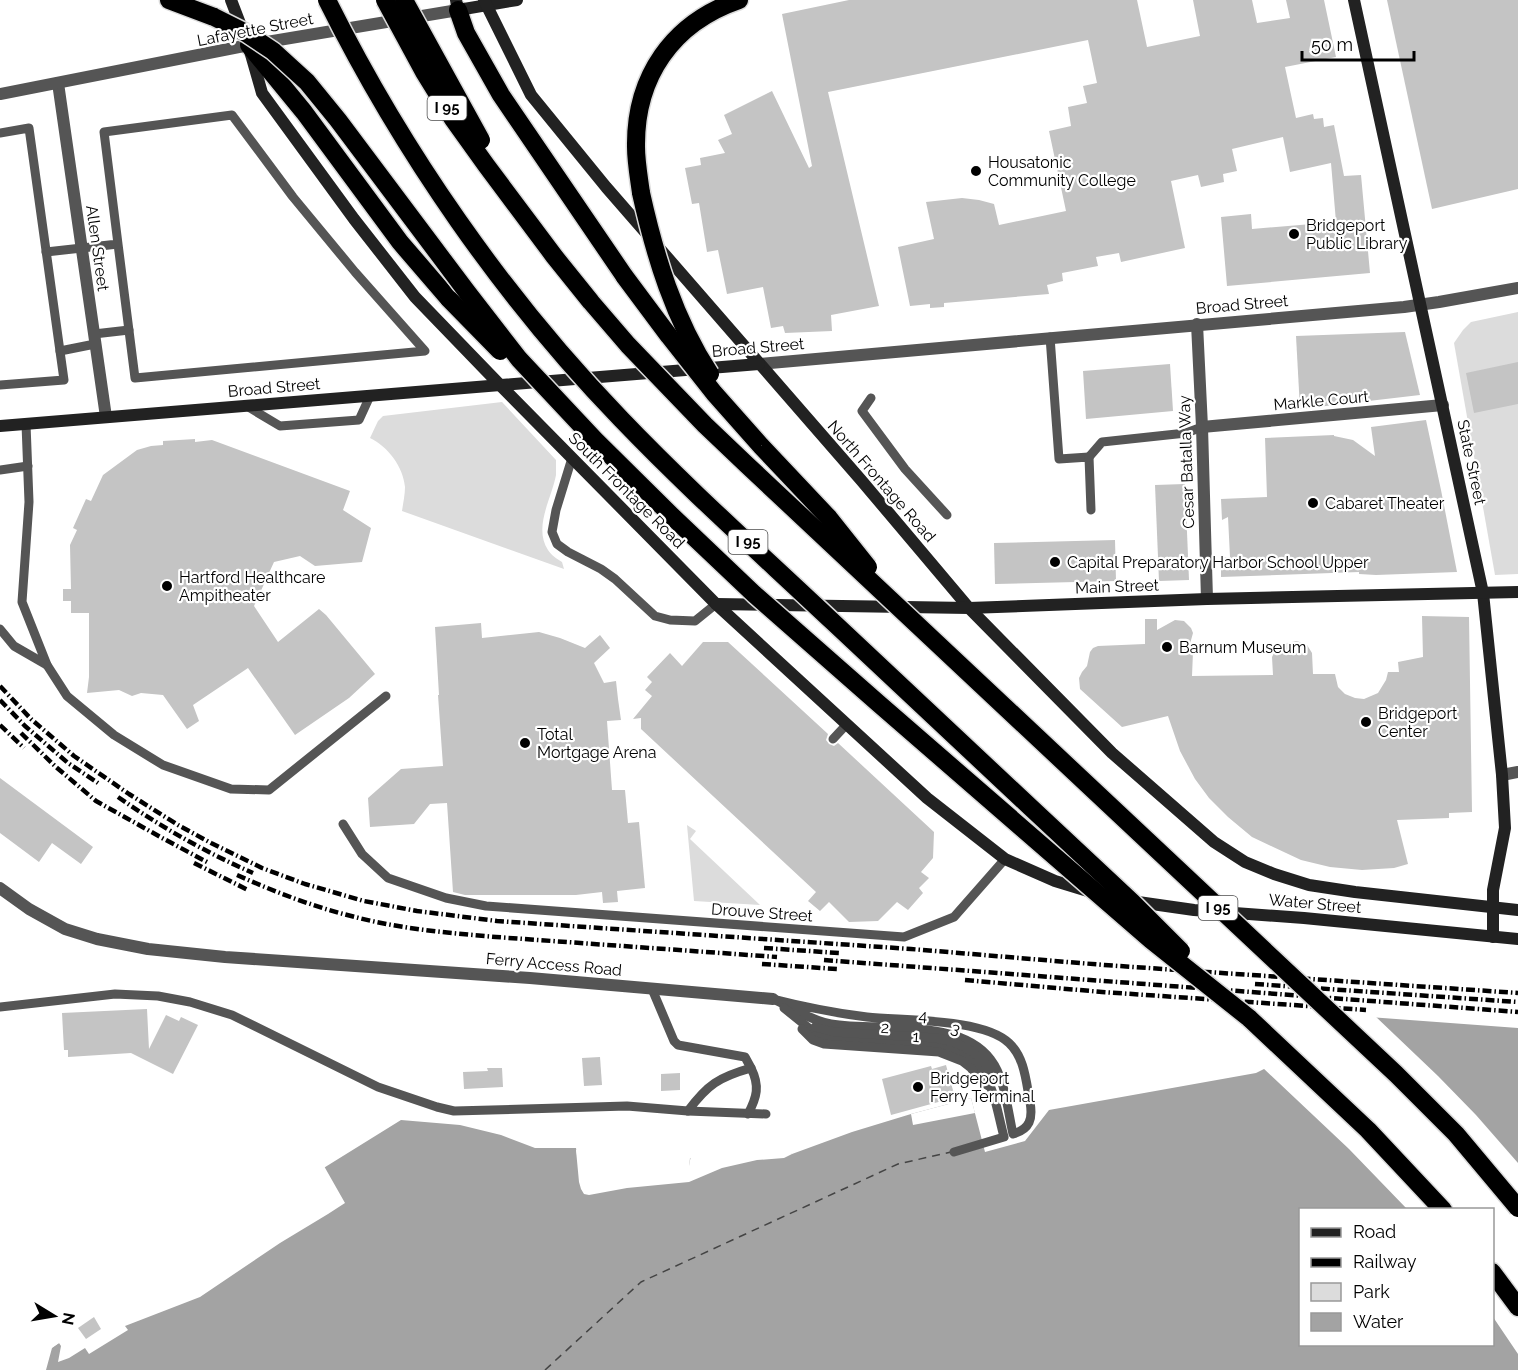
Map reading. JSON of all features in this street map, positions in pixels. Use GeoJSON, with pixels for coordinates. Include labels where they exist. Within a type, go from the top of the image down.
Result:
{"type":"FeatureCollection","features":[{"type":"Feature","properties":{"kind":"highway"},"geometry":{"type":"LineString","coordinates":[[169,0],[214,17],[246,33],[273,51],[296,71],[317,93],[502,338],[595,440]]}},
{"type":"Feature","properties":{"kind":"highway","name":"I 95"},"geometry":{"type":"LineString","coordinates":[[327,0],[388,111],[441,194],[513,293],[619,418],[690,488],[1132,903],[1368,1130],[1442,1208]]}},
{"type":"Feature","properties":{"kind":"highway","name":"I 95"},"geometry":{"type":"LineString","coordinates":[[385,0],[424,72],[453,119],[519,210],[591,302],[665,385],[730,449],[1395,1074],[1456,1134],[1518,1208]]}},
{"type":"Feature","properties":{"kind":"highway"},"geometry":{"type":"LineString","coordinates":[[404,0],[519,210]]}},
{"type":"Feature","properties":{"kind":"highway"},"geometry":{"type":"LineString","coordinates":[[739,0],[710,12],[687,28],[661,56],[648,79],[639,105],[636,159],[641,193],[654,248],[676,310],[705,366],[761,446]]}},
{"type":"Feature","properties":{"kind":"highway"},"geometry":{"type":"LineString","coordinates":[[457,5],[466,33],[501,95],[625,277],[692,366],[761,446],[829,518],[908,617]]}},
{"type":"Feature","properties":{"kind":"highway"},"geometry":{"type":"LineString","coordinates":[[249,45],[304,112],[405,249],[449,299],[500,351],[722,564],[836,667],[1151,940],[1249,1018]]}},
{"type":"Feature","properties":{"kind":"highway"},"geometry":{"type":"LineString","coordinates":[[1494,1275],[1518,1307]]}},
{"type":"Feature","properties":{"kind":"main road","name":"South Frontage Road"},"geometry":{"type":"LineString","coordinates":[[231,0],[249,45],[262,93],[354,219],[415,297],[500,385],[716,604],[927,798],[1005,859],[1055,881],[1109,897]]}},
{"type":"Feature","properties":{"kind":"main road","name":"Lafayette Street"},"geometry":{"type":"LineString","coordinates":[[457,5],[517,0]]}},
{"type":"Feature","properties":{"kind":"main road","name":"State Street"},"geometry":{"type":"LineString","coordinates":[[1354,0],[1484,593],[1505,828],[1493,890],[1493,937]]}},
{"type":"Feature","properties":{"kind":"main road","name":"North Frontage Road"},"geometry":{"type":"LineString","coordinates":[[485,3],[531,95],[606,187],[969,608],[1112,753],[1214,842],[1245,862],[1274,874],[1309,885],[1339,889]]}},
{"type":"Feature","properties":{"kind":"main road","name":"Broad Street"},"geometry":{"type":"LineString","coordinates":[[0,426],[759,364]]}},
{"type":"Feature","properties":{"kind":"main road","name":"Main Street"},"geometry":{"type":"LineString","coordinates":[[716,604],[969,608],[1207,599],[1518,592]]}},
{"type":"Feature","properties":{"kind":"main road","name":"Water Street"},"geometry":{"type":"LineString","coordinates":[[1339,889],[1518,910]]}},
{"type":"Feature","properties":{"kind":"main road","name":"Water Street"},"geometry":{"type":"LineString","coordinates":[[1109,897],[1194,910],[1379,924],[1518,939]]}},
{"type":"Feature","properties":{"kind":"street","name":"Lafayette Street"},"geometry":{"type":"LineString","coordinates":[[0,94],[457,5]]}},
{"type":"Feature","properties":{"kind":"street","name":"Allen Street"},"geometry":{"type":"LineString","coordinates":[[58,83],[106,417]]}},
{"type":"Feature","properties":{"kind":"street","name":"Broad Street"},"geometry":{"type":"LineString","coordinates":[[759,364],[1421,305],[1518,288]]}},
{"type":"Feature","properties":{"kind":"street","name":"Cesar Batalla Way"},"geometry":{"type":"LineString","coordinates":[[1197,324],[1207,599]]}},
{"type":"Feature","properties":{"kind":"street","name":"Markle Court"},"geometry":{"type":"LineString","coordinates":[[1202,427],[1443,405]]}},
{"type":"Feature","properties":{"kind":"street"},"geometry":{"type":"LineString","coordinates":[[1502,775],[1518,772]]}},
{"type":"Feature","properties":{"kind":"street","name":"Ferry Access Road"},"geometry":{"type":"LineString","coordinates":[[0,888],[29,909],[65,929],[97,939],[140,948],[225,957],[530,978],[773,999]]}},
{"type":"Feature","properties":{"kind":"lane"},"geometry":{"type":"LineString","coordinates":[[232,115],[306,213],[425,351],[135,378],[118,244],[104,132],[232,115]]}},
{"type":"Feature","properties":{"kind":"lane"},"geometry":{"type":"LineString","coordinates":[[0,133],[29,128],[64,380],[0,385]]}},
{"type":"Feature","properties":{"kind":"lane"},"geometry":{"type":"LineString","coordinates":[[46,252],[118,244]]}},
{"type":"Feature","properties":{"kind":"lane"},"geometry":{"type":"LineString","coordinates":[[60,351],[129,330]]}},
{"type":"Feature","properties":{"kind":"lane"},"geometry":{"type":"LineString","coordinates":[[1050,337],[1059,459],[1089,457]]}},
{"type":"Feature","properties":{"kind":"lane"},"geometry":{"type":"LineString","coordinates":[[245,405],[280,426],[337,422],[359,420],[370,396]]}},
{"type":"Feature","properties":{"kind":"lane"},"geometry":{"type":"LineString","coordinates":[[871,398],[862,411],[905,469],[947,515]]}},
{"type":"Feature","properties":{"kind":"lane"},"geometry":{"type":"LineString","coordinates":[[26,424],[29,502],[22,602],[47,665],[68,696],[114,735],[164,765],[231,789],[268,790],[386,696]]}},
{"type":"Feature","properties":{"kind":"lane"},"geometry":{"type":"LineString","coordinates":[[1091,510],[1089,457],[1102,441],[1186,433],[1202,427]]}},
{"type":"Feature","properties":{"kind":"lane"},"geometry":{"type":"LineString","coordinates":[[572,458],[556,510],[552,532],[557,544],[615,579],[655,616],[670,620],[694,621],[716,604]]}},
{"type":"Feature","properties":{"kind":"lane"},"geometry":{"type":"LineString","coordinates":[[0,470],[28,466]]}},
{"type":"Feature","properties":{"kind":"lane"},"geometry":{"type":"LineString","coordinates":[[0,629],[14,646],[47,665]]}},
{"type":"Feature","properties":{"kind":"lane"},"geometry":{"type":"LineString","coordinates":[[833,739],[847,724]]}},
{"type":"Feature","properties":{"kind":"lane","name":"Drouve Street"},"geometry":{"type":"LineString","coordinates":[[343,824],[362,854],[388,878],[446,898],[486,906],[904,937],[954,917],[1005,859]]}},
{"type":"Feature","properties":{"kind":"lane"},"geometry":{"type":"LineString","coordinates":[[652,989],[674,1041],[678,1045],[745,1057],[757,1079],[756,1100],[748,1114]]}},
{"type":"Feature","properties":{"kind":"lane"},"geometry":{"type":"LineString","coordinates":[[0,1007],[115,994],[158,996],[190,1002],[232,1014],[378,1087],[454,1111],[627,1106],[688,1112],[766,1114]]}},
{"type":"Feature","properties":{"kind":"lane","name":"Ferry Access Road"},"geometry":{"type":"LineString","coordinates":[[773,999],[822,1011],[960,1024],[996,1034],[1017,1052],[1024,1072],[1032,1112],[1025,1129],[1008,1135]]}},
{"type":"Feature","properties":{"kind":"lane","name":"2"},"geometry":{"type":"LineString","coordinates":[[773,999],[815,1034],[825,1037],[935,1045],[960,1052],[976,1063],[984,1073],[1008,1135]]}},
{"type":"Feature","properties":{"kind":"lane","name":"4"},"geometry":{"type":"LineString","coordinates":[[773,999],[828,1023],[939,1031],[960,1036],[969,1041],[994,1065],[1002,1088],[1008,1135]]}},
{"type":"Feature","properties":{"kind":"lane"},"geometry":{"type":"LineString","coordinates":[[688,1112],[700,1095],[715,1082],[732,1073],[751,1068]]}},
{"type":"Feature","properties":{"kind":"lane"},"geometry":{"type":"LineString","coordinates":[[954,1152],[1008,1135]]}},
{"type":"Feature","properties":{"kind":"green space"},"geometry":{"type":"Polygon","coordinates":[[[1518,312],[1518,574],[1495,575],[1454,343],[1471,322],[1518,312]]]}},
{"type":"Feature","properties":{"kind":"green space"},"geometry":{"type":"Polygon","coordinates":[[[502,402],[556,460],[556,475],[545,512],[542,532],[548,550],[562,562],[564,569],[402,511],[405,487],[398,465],[383,446],[370,438],[383,416],[502,402]]]}},
{"type":"Feature","properties":{"kind":"green space"},"geometry":{"type":"Polygon","coordinates":[[[687,825],[696,831],[690,839],[760,905],[694,901],[687,825]]]}},
{"type":"Feature","properties":{"kind":"water"},"geometry":{"type":"Polygon","coordinates":[[[1369,1017],[1518,1028],[1518,1370],[16,1370],[59,1343],[206,1279],[318,1190],[322,1169],[401,1120],[460,1125],[501,1135],[535,1148],[576,1148],[581,1184],[592,1190],[689,1169],[690,1158],[778,1150],[792,1154],[852,1132],[971,1098],[985,1152],[1025,1141],[1049,1110],[1256,1073],[1369,1017]]]}},
{"type":"Feature","properties":{"kind":"pier"},"geometry":{"type":"Polygon","coordinates":[[[1367,1015],[1374,1015],[1476,1115],[1518,1163],[1518,1354],[1494,1318],[1494,1208],[1406,1208],[1349,1149],[1262,1067],[1367,1015]]]}},
{"type":"Feature","properties":{"kind":"pier"},"geometry":{"type":"Polygon","coordinates":[[[971,1098],[975,1113],[913,1125],[911,1114],[971,1098]]]}},
{"type":"Feature","properties":{"kind":"pier"},"geometry":{"type":"Polygon","coordinates":[[[736,1140],[765,1142],[792,1154],[784,1158],[757,1160],[722,1168],[689,1182],[627,1188],[589,1195],[584,1194],[581,1189],[576,1150],[579,1149],[582,1180],[593,1187],[689,1166],[691,1155],[736,1140]]]}},
{"type":"Feature","properties":{"kind":"pier"},"geometry":{"type":"Polygon","coordinates":[[[324,1166],[345,1203],[200,1297],[125,1326],[128,1330],[89,1354],[85,1348],[58,1362],[61,1346],[59,1343],[52,1348],[46,1370],[13,1370],[14,1367],[143,1289],[173,1278],[204,1273],[207,1275],[220,1264],[215,1257],[216,1253],[315,1188],[318,1171],[324,1166]]]}},
{"type":"Feature","properties":{"kind":"building"},"geometry":{"type":"Polygon","coordinates":[[[849,0],[1137,0],[1147,47],[1200,36],[1193,0],[1252,0],[1257,23],[1290,18],[1286,0],[1324,0],[1336,57],[1285,67],[1296,118],[1313,114],[1314,119],[1323,118],[1324,127],[1334,125],[1344,176],[1361,175],[1370,273],[1227,286],[1221,217],[1251,214],[1252,229],[1336,222],[1331,163],[1290,172],[1283,137],[1232,149],[1237,171],[1223,174],[1224,182],[1201,187],[1198,175],[1171,181],[1185,248],[1121,262],[1119,253],[1096,257],[1098,266],[1062,273],[1063,281],[1047,285],[1049,294],[944,303],[944,307],[930,308],[930,304],[910,306],[898,247],[934,239],[926,202],[962,198],[994,204],[999,225],[1066,211],[1049,131],[1071,126],[1068,107],[1087,103],[1083,86],[1097,83],[1088,40],[828,92],[879,306],[831,315],[832,331],[785,333],[783,326],[771,328],[763,287],[727,294],[718,250],[707,252],[699,203],[692,204],[685,168],[701,165],[700,158],[725,153],[718,140],[732,134],[724,115],[772,91],[809,168],[812,166],[782,14],[849,0]]]}},
{"type":"Feature","properties":{"kind":"building"},"geometry":{"type":"Polygon","coordinates":[[[1387,0],[1518,0],[1518,189],[1432,209],[1387,0]]]}},
{"type":"Feature","properties":{"kind":"building"},"geometry":{"type":"Polygon","coordinates":[[[1405,332],[1420,395],[1300,409],[1296,336],[1405,332]]]}},
{"type":"Feature","properties":{"kind":"building"},"geometry":{"type":"Polygon","coordinates":[[[1518,362],[1518,404],[1474,413],[1466,373],[1518,362]]]}},
{"type":"Feature","properties":{"kind":"building"},"geometry":{"type":"Polygon","coordinates":[[[1170,364],[1173,411],[1086,419],[1083,371],[1170,364]]]}},
{"type":"Feature","properties":{"kind":"building"},"geometry":{"type":"Polygon","coordinates":[[[1426,420],[1457,572],[1376,575],[1359,574],[1359,572],[1221,577],[1221,557],[1230,557],[1228,517],[1222,520],[1221,499],[1267,497],[1265,438],[1334,435],[1353,440],[1375,456],[1371,427],[1426,420]]]}},
{"type":"Feature","properties":{"kind":"building","name":"Hartford Healthcare Ampitheater"},"geometry":{"type":"Polygon","coordinates":[[[195,439],[195,442],[212,440],[350,491],[343,510],[371,528],[362,562],[315,566],[300,556],[274,562],[254,606],[278,642],[319,609],[375,674],[349,698],[295,735],[248,668],[193,705],[199,721],[187,729],[163,695],[141,693],[132,696],[119,690],[87,693],[89,613],[71,613],[71,601],[63,601],[63,589],[71,589],[70,545],[77,530],[73,528],[86,499],[91,501],[103,475],[137,450],[163,445],[163,441],[195,439]]]}},
{"type":"Feature","properties":{"kind":"building"},"geometry":{"type":"Polygon","coordinates":[[[1185,484],[1189,580],[1159,581],[1155,485],[1185,484]]]}},
{"type":"Feature","properties":{"kind":"building","name":"Capital Preparatory Harbor School Upper"},"geometry":{"type":"Polygon","coordinates":[[[1115,540],[1116,581],[995,584],[994,543],[1115,540]]]}},
{"type":"Feature","properties":{"kind":"building"},"geometry":{"type":"Polygon","coordinates":[[[1422,616],[1469,617],[1472,812],[1449,813],[1449,818],[1397,820],[1408,864],[1394,868],[1362,870],[1330,867],[1301,860],[1252,837],[1209,798],[1195,779],[1180,751],[1168,716],[1122,727],[1080,689],[1079,678],[1087,666],[1093,648],[1145,644],[1145,619],[1157,619],[1157,630],[1175,620],[1184,621],[1191,628],[1193,633],[1188,651],[1193,652],[1192,676],[1273,675],[1272,657],[1274,653],[1279,652],[1287,643],[1297,641],[1307,645],[1312,653],[1313,674],[1335,674],[1338,687],[1345,694],[1364,699],[1378,693],[1388,672],[1399,672],[1398,662],[1423,657],[1422,616]]]}},
{"type":"Feature","properties":{"kind":"building","name":"Total Mortgage Arena"},"geometry":{"type":"Polygon","coordinates":[[[481,623],[482,638],[539,632],[585,648],[600,635],[610,648],[594,663],[604,683],[616,681],[621,720],[607,721],[612,790],[625,790],[628,823],[639,822],[645,888],[617,891],[618,902],[603,903],[602,892],[576,895],[465,895],[453,892],[447,803],[430,804],[414,824],[370,827],[368,798],[401,769],[443,766],[435,627],[481,623]]]}},
{"type":"Feature","properties":{"kind":"building"},"geometry":{"type":"Polygon","coordinates":[[[703,642],[728,642],[828,734],[826,740],[829,744],[834,746],[838,743],[934,832],[933,858],[921,872],[929,878],[919,888],[923,893],[908,910],[897,902],[878,921],[849,922],[829,902],[820,911],[808,901],[816,892],[641,729],[641,718],[633,719],[652,696],[645,690],[652,682],[647,677],[670,653],[682,666],[703,642]]]}},
{"type":"Feature","properties":{"kind":"building"},"geometry":{"type":"Polygon","coordinates":[[[0,778],[93,847],[81,864],[52,843],[39,862],[0,833],[0,778]]]}},
{"type":"Feature","properties":{"kind":"building"},"geometry":{"type":"Polygon","coordinates":[[[147,1009],[149,1049],[166,1015],[179,1021],[181,1017],[198,1025],[173,1074],[131,1053],[68,1057],[68,1050],[64,1050],[62,1013],[147,1009]]]}},
{"type":"Feature","properties":{"kind":"building"},"geometry":{"type":"Polygon","coordinates":[[[600,1057],[602,1085],[584,1086],[582,1058],[600,1057]]]}},
{"type":"Feature","properties":{"kind":"building","name":"Bridgeport Ferry Terminal"},"geometry":{"type":"Polygon","coordinates":[[[946,1065],[954,1094],[941,1097],[942,1101],[891,1115],[882,1079],[931,1066],[932,1069],[946,1065]]]}},
{"type":"Feature","properties":{"kind":"building"},"geometry":{"type":"Polygon","coordinates":[[[487,1068],[502,1068],[503,1087],[464,1089],[463,1072],[488,1071],[487,1068]]]}},
{"type":"Feature","properties":{"kind":"building"},"geometry":{"type":"Polygon","coordinates":[[[680,1073],[680,1090],[661,1091],[661,1074],[680,1073]]]}},
{"type":"Feature","properties":{"kind":"building"},"geometry":{"type":"Polygon","coordinates":[[[94,1317],[101,1329],[86,1339],[78,1328],[94,1317]]]}},
{"type":"Feature","properties":{"kind":"ferry route"},"geometry":{"type":"LineString","coordinates":[[545,1370],[641,1282],[898,1164],[951,1152]]}},
{"type":"Feature","properties":{"kind":"railway"},"geometry":{"type":"LineString","coordinates":[[0,686],[31,719],[74,756],[178,825],[262,868],[305,884],[364,901],[417,911],[497,921],[1518,993]]}},
{"type":"Feature","properties":{"kind":"railway"},"geometry":{"type":"LineString","coordinates":[[0,700],[25,726],[68,763],[98,783]]}},
{"type":"Feature","properties":{"kind":"railway"},"geometry":{"type":"LineString","coordinates":[[0,725],[24,748]]}},
{"type":"Feature","properties":{"kind":"railway"},"geometry":{"type":"LineString","coordinates":[[21,733],[96,801],[207,862]]}},
{"type":"Feature","properties":{"kind":"railway"},"geometry":{"type":"LineString","coordinates":[[118,797],[150,819],[253,873]]}},
{"type":"Feature","properties":{"kind":"railway"},"geometry":{"type":"LineString","coordinates":[[194,863],[248,890]]}},
{"type":"Feature","properties":{"kind":"railway"},"geometry":{"type":"LineString","coordinates":[[237,875],[325,909],[407,928],[496,937],[777,957]]}},
{"type":"Feature","properties":{"kind":"railway"},"geometry":{"type":"LineString","coordinates":[[764,948],[839,953]]}},
{"type":"Feature","properties":{"kind":"railway"},"geometry":{"type":"LineString","coordinates":[[824,960],[1518,1012]]}},
{"type":"Feature","properties":{"kind":"railway"},"geometry":{"type":"LineString","coordinates":[[762,964],[837,969]]}},
{"type":"Feature","properties":{"kind":"railway"},"geometry":{"type":"LineString","coordinates":[[965,980],[1366,1010]]}},
{"type":"Feature","properties":{"kind":"railway"},"geometry":{"type":"LineString","coordinates":[[1255,984],[1518,1002]]}},
{"type":"Feature","properties":{"kind":"place","name":"Housatonic Community College"},"geometry":{"type":"Point","coordinates":[976,171]}},
{"type":"Feature","properties":{"kind":"place","name":"Bridgeport Public Library"},"geometry":{"type":"Point","coordinates":[1294,234]}},
{"type":"Feature","properties":{"kind":"place","name":"Cabaret Theater"},"geometry":{"type":"Point","coordinates":[1313,503]}},
{"type":"Feature","properties":{"kind":"place","name":"Capital Preparatory Harbor School Upper"},"geometry":{"type":"Point","coordinates":[1055,562]}},
{"type":"Feature","properties":{"kind":"place","name":"Hartford Healthcare Ampitheater"},"geometry":{"type":"Point","coordinates":[167,586]}},
{"type":"Feature","properties":{"kind":"place","name":"Barnum Museum"},"geometry":{"type":"Point","coordinates":[1167,647]}},
{"type":"Feature","properties":{"kind":"place","name":"Bridgeport Center"},"geometry":{"type":"Point","coordinates":[1366,722]}},
{"type":"Feature","properties":{"kind":"place","name":"Total Mortgage Arena"},"geometry":{"type":"Point","coordinates":[525,743]}},
{"type":"Feature","properties":{"kind":"place","name":"Bridgeport Ferry Terminal"},"geometry":{"type":"Point","coordinates":[918,1087]}}]}
